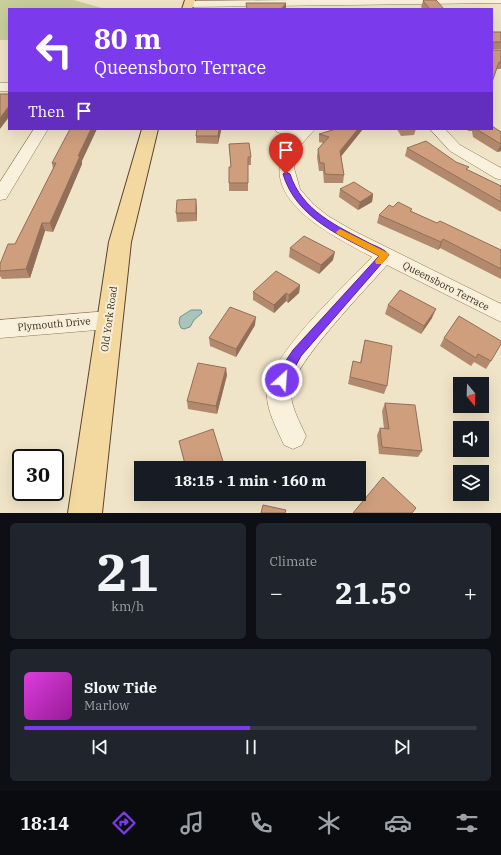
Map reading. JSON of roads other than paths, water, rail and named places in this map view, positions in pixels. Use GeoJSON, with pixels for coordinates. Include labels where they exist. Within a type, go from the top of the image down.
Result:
{"type":"FeatureCollection","features":[{"type":"Feature","properties":{"kind":"main road","name":"Old York Road"},"geometry":{"type":"LineString","coordinates":[[85,513],[120,242],[150,130]]}},
{"type":"Feature","properties":{"kind":"street"},"geometry":{"type":"LineString","coordinates":[[188,4],[501,0]]}},
{"type":"Feature","properties":{"kind":"street"},"geometry":{"type":"LineString","coordinates":[[0,195],[5,179],[40,130]]}},
{"type":"Feature","properties":{"kind":"street"},"geometry":{"type":"LineString","coordinates":[[289,130],[304,132]]}},
{"type":"Feature","properties":{"kind":"street"},"geometry":{"type":"LineString","coordinates":[[438,130],[455,148],[501,175]]}},
{"type":"Feature","properties":{"kind":"street","name":"Queensboro Terrace"},"geometry":{"type":"LineString","coordinates":[[304,132],[288,151],[286,159],[289,183],[306,208],[333,228],[501,314]]}},
{"type":"Feature","properties":{"kind":"street"},"geometry":{"type":"LineString","coordinates":[[293,436],[280,400],[279,389],[285,372],[297,353],[385,255]]}},
{"type":"Feature","properties":{"kind":"street","name":"Plymouth Drive"},"geometry":{"type":"LineString","coordinates":[[0,329],[109,320]]}},
{"type":"Feature","properties":{"kind":"water"},"geometry":{"type":"Polygon","coordinates":[[[191,310],[201,310],[202,313],[194,320],[190,327],[184,329],[181,328],[179,323],[180,317],[191,310]]]}}]}
